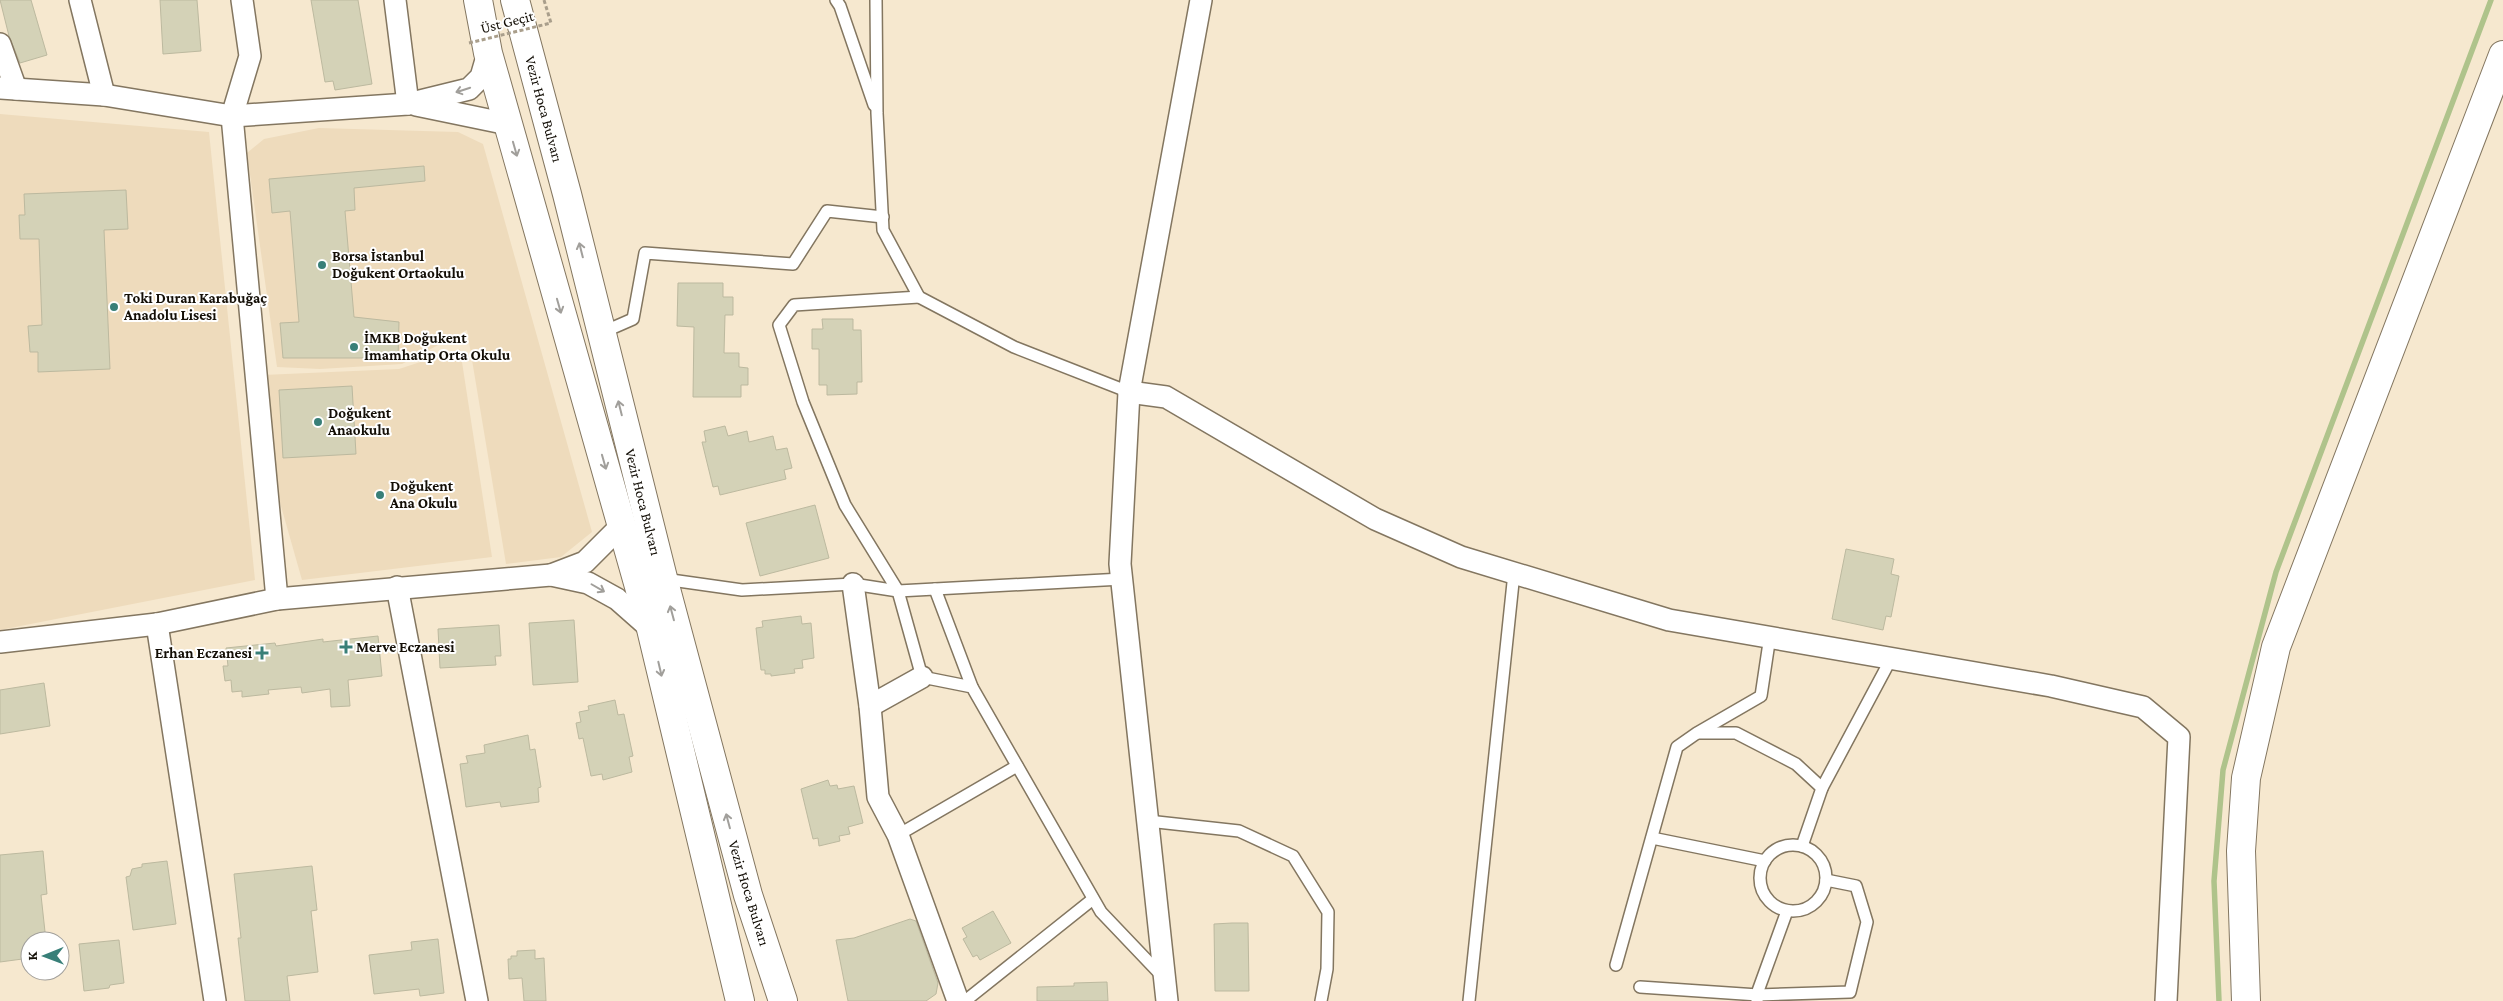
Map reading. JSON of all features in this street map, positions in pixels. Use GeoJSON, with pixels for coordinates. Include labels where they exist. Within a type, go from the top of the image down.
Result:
{"type":"FeatureCollection","features":[{"type":"Feature","properties":{"kind":"main road","name":"Vezir Hoca Bulvarı"},"geometry":{"type":"LineString","coordinates":[[478,0],[479,48],[508,124],[651,629],[740,1001]]}},
{"type":"Feature","properties":{"kind":"main road","name":"Vezir Hoca Bulvarı"},"geometry":{"type":"LineString","coordinates":[[515,0],[663,578],[748,895],[783,1001]]}},
{"type":"Feature","properties":{"kind":"main road"},"geometry":{"type":"LineString","coordinates":[[2246,1001],[2241,851],[2246,778],[2276,647],[2503,55]]}},
{"type":"Feature","properties":{"kind":"street"},"geometry":{"type":"LineString","coordinates":[[80,0],[104,95]]}},
{"type":"Feature","properties":{"kind":"street"},"geometry":{"type":"LineString","coordinates":[[242,0],[250,56],[232,116],[277,599]]}},
{"type":"Feature","properties":{"kind":"street"},"geometry":{"type":"LineString","coordinates":[[395,0],[408,104]]}},
{"type":"Feature","properties":{"kind":"street"},"geometry":{"type":"LineString","coordinates":[[1167,1001],[1120,564],[1129,392],[1201,0]]}},
{"type":"Feature","properties":{"kind":"street"},"geometry":{"type":"LineString","coordinates":[[0,44],[8,88],[104,95],[232,116],[408,104],[469,90],[482,77],[479,48]]}},
{"type":"Feature","properties":{"kind":"street"},"geometry":{"type":"LineString","coordinates":[[408,104],[508,124]]}},
{"type":"Feature","properties":{"kind":"street"},"geometry":{"type":"LineString","coordinates":[[1129,392],[1166,397],[1375,519],[1461,557],[1669,620],[2052,686],[2143,707],[2179,737],[2166,1001]]}},
{"type":"Feature","properties":{"kind":"street"},"geometry":{"type":"LineString","coordinates":[[0,642],[157,624],[277,599],[551,575],[585,562],[622,525]]}},
{"type":"Feature","properties":{"kind":"street"},"geometry":{"type":"LineString","coordinates":[[551,575],[588,583],[617,599],[651,629]]}},
{"type":"Feature","properties":{"kind":"street"},"geometry":{"type":"LineString","coordinates":[[853,584],[870,706],[878,797],[898,835],[958,1001]]}},
{"type":"Feature","properties":{"kind":"street"},"geometry":{"type":"LineString","coordinates":[[397,587],[478,1001]]}},
{"type":"Feature","properties":{"kind":"street"},"geometry":{"type":"LineString","coordinates":[[157,624],[216,1001]]}},
{"type":"Feature","properties":{"kind":"street"},"geometry":{"type":"LineString","coordinates":[[870,706],[922,677]]}},
{"type":"Feature","properties":{"kind":"lane"},"geometry":{"type":"LineString","coordinates":[[836,0],[840,6],[877,113]]}},
{"type":"Feature","properties":{"kind":"lane"},"geometry":{"type":"LineString","coordinates":[[876,0],[877,113],[884,230],[919,297]]}},
{"type":"Feature","properties":{"kind":"lane"},"geometry":{"type":"LineString","coordinates":[[601,333],[634,319],[645,253],[793,264],[827,211],[883,217]]}},
{"type":"Feature","properties":{"kind":"lane"},"geometry":{"type":"LineString","coordinates":[[972,687],[922,677],[898,591],[846,505],[804,402],[779,325],[794,305],[919,297],[1014,347],[1129,392]]}},
{"type":"Feature","properties":{"kind":"lane"},"geometry":{"type":"LineString","coordinates":[[1469,1001],[1514,573]]}},
{"type":"Feature","properties":{"kind":"lane"},"geometry":{"type":"LineString","coordinates":[[663,578],[742,590],[853,584],[898,591],[1122,579]]}},
{"type":"Feature","properties":{"kind":"lane"},"geometry":{"type":"LineString","coordinates":[[935,589],[972,687],[1101,912],[1165,979]]}},
{"type":"Feature","properties":{"kind":"lane"},"geometry":{"type":"LineString","coordinates":[[1616,964],[1677,747],[1697,733],[1761,696],[1770,636]]}},
{"type":"Feature","properties":{"kind":"lane"},"geometry":{"type":"LineString","coordinates":[[1802,846],[1822,788],[1892,657]]}},
{"type":"Feature","properties":{"kind":"lane"},"geometry":{"type":"LineString","coordinates":[[1697,733],[1736,733],[1796,764],[1822,788]]}},
{"type":"Feature","properties":{"kind":"lane"},"geometry":{"type":"LineString","coordinates":[[898,835],[1017,766]]}},
{"type":"Feature","properties":{"kind":"lane"},"geometry":{"type":"LineString","coordinates":[[1148,821],[1239,830],[1293,856],[1328,912],[1328,969],[1321,1001]]}},
{"type":"Feature","properties":{"kind":"lane"},"geometry":{"type":"LineString","coordinates":[[1652,838],[1765,861]]}},
{"type":"Feature","properties":{"kind":"lane"},"geometry":{"type":"LineString","coordinates":[[1791,845],[1802,846],[1812,851],[1820,859],[1825,869],[1824,891],[1818,900],[1809,907],[1798,911],[1787,911],[1769,901],[1763,892],[1760,882],[1765,861],[1781,847],[1791,845]]}},
{"type":"Feature","properties":{"kind":"lane"},"geometry":{"type":"LineString","coordinates":[[1640,987],[1757,998],[1850,992],[1867,922],[1856,886],[1826,880]]}},
{"type":"Feature","properties":{"kind":"lane"},"geometry":{"type":"LineString","coordinates":[[965,1001],[1094,899]]}},
{"type":"Feature","properties":{"kind":"lane"},"geometry":{"type":"LineString","coordinates":[[1757,998],[1787,911]]}},
{"type":"Feature","properties":{"kind":"path","name":"Üst Geçit"},"geometry":{"type":"LineString","coordinates":[[479,48],[550,22],[544,0]]}},
{"type":"Feature","properties":{"kind":"shaded area","name":"Toki Duran Karabuğaç Anadolu Lisesi"},"geometry":{"type":"Polygon","coordinates":[[[0,114],[209,132],[255,580],[0,630],[0,114]]]}},
{"type":"Feature","properties":{"kind":"shaded area","name":"İMKB Doğukent İmamhatip Orta Okulu"},"geometry":{"type":"Polygon","coordinates":[[[319,128],[458,132],[483,144],[592,532],[561,557],[506,564],[467,330],[402,364],[320,369],[277,367],[247,153],[264,139],[319,128]]]}},
{"type":"Feature","properties":{"kind":"shaded area","name":"Doğukent Ana Okulu"},"geometry":{"type":"Polygon","coordinates":[[[460,349],[492,557],[302,580],[260,432],[263,375],[399,369],[460,349]]]}},
{"type":"Feature","properties":{"kind":"building"},"geometry":{"type":"Polygon","coordinates":[[[0,0],[31,0],[47,55],[20,63],[9,36],[0,0]]]}},
{"type":"Feature","properties":{"kind":"building"},"geometry":{"type":"Polygon","coordinates":[[[160,0],[197,0],[201,51],[163,54],[160,0]]]}},
{"type":"Feature","properties":{"kind":"building"},"geometry":{"type":"Polygon","coordinates":[[[311,0],[358,0],[372,84],[335,90],[333,81],[325,82],[311,0]]]}},
{"type":"Feature","properties":{"kind":"building","name":"Borsa İstanbul Doğukent Ortaokulu"},"geometry":{"type":"Polygon","coordinates":[[[424,166],[425,181],[354,188],[355,210],[345,211],[354,317],[399,322],[398,358],[283,358],[280,323],[299,322],[290,211],[272,213],[269,179],[424,166]]]}},
{"type":"Feature","properties":{"kind":"building"},"geometry":{"type":"Polygon","coordinates":[[[126,190],[128,229],[104,230],[110,369],[38,372],[38,352],[30,352],[28,326],[42,325],[39,239],[20,239],[19,215],[25,215],[24,194],[126,190]]]}},
{"type":"Feature","properties":{"kind":"building"},"geometry":{"type":"Polygon","coordinates":[[[678,283],[723,283],[723,297],[733,297],[733,315],[725,315],[724,353],[739,353],[739,367],[748,368],[748,385],[741,385],[741,397],[693,397],[694,327],[677,326],[678,283]]]}},
{"type":"Feature","properties":{"kind":"building"},"geometry":{"type":"Polygon","coordinates":[[[822,319],[853,319],[853,330],[861,330],[862,382],[857,382],[857,394],[827,395],[827,385],[819,385],[819,349],[812,349],[812,329],[823,329],[822,319]]]}},
{"type":"Feature","properties":{"kind":"building","name":"Doğukent Anaokulu"},"geometry":{"type":"Polygon","coordinates":[[[352,386],[356,454],[283,458],[279,390],[352,386]]]}},
{"type":"Feature","properties":{"kind":"building"},"geometry":{"type":"Polygon","coordinates":[[[725,426],[728,436],[747,431],[749,442],[773,436],[776,450],[787,448],[792,468],[784,470],[786,479],[720,495],[718,486],[713,487],[702,442],[706,442],[704,431],[725,426]]]}},
{"type":"Feature","properties":{"kind":"building"},"geometry":{"type":"Polygon","coordinates":[[[815,505],[829,558],[760,576],[746,523],[815,505]]]}},
{"type":"Feature","properties":{"kind":"building"},"geometry":{"type":"Polygon","coordinates":[[[1846,549],[1894,559],[1891,574],[1899,576],[1891,617],[1886,616],[1883,630],[1832,619],[1846,549]]]}},
{"type":"Feature","properties":{"kind":"building"},"geometry":{"type":"Polygon","coordinates":[[[801,616],[802,624],[811,623],[814,658],[802,660],[803,668],[794,669],[795,673],[771,676],[771,674],[765,674],[765,670],[761,670],[756,628],[763,627],[762,621],[801,616]]]}},
{"type":"Feature","properties":{"kind":"building"},"geometry":{"type":"Polygon","coordinates":[[[574,620],[578,682],[533,685],[529,623],[574,620]]]}},
{"type":"Feature","properties":{"kind":"building"},"geometry":{"type":"Polygon","coordinates":[[[499,625],[501,656],[495,656],[496,665],[440,668],[438,629],[499,625]]]}},
{"type":"Feature","properties":{"kind":"building"},"geometry":{"type":"Polygon","coordinates":[[[378,636],[382,676],[348,680],[350,706],[331,707],[330,689],[302,693],[301,687],[268,690],[269,694],[242,697],[242,691],[232,692],[231,680],[225,681],[223,666],[228,666],[226,648],[275,643],[276,646],[323,639],[323,642],[378,636]]]}},
{"type":"Feature","properties":{"kind":"building"},"geometry":{"type":"Polygon","coordinates":[[[44,683],[50,726],[0,734],[0,690],[44,683]]]}},
{"type":"Feature","properties":{"kind":"building"},"geometry":{"type":"Polygon","coordinates":[[[615,700],[618,715],[624,714],[633,756],[629,757],[632,772],[603,780],[602,774],[591,776],[583,738],[579,739],[576,723],[581,722],[579,712],[589,710],[588,706],[615,700]]]}},
{"type":"Feature","properties":{"kind":"building"},"geometry":{"type":"Polygon","coordinates":[[[528,735],[530,750],[535,749],[541,787],[538,788],[539,802],[501,807],[500,802],[466,807],[460,764],[468,763],[466,756],[485,753],[484,745],[528,735]]]}},
{"type":"Feature","properties":{"kind":"building"},"geometry":{"type":"Polygon","coordinates":[[[828,780],[830,786],[837,785],[838,789],[854,786],[863,823],[848,827],[850,834],[839,836],[840,841],[819,846],[818,838],[813,839],[801,789],[828,780]]]}},
{"type":"Feature","properties":{"kind":"building"},"geometry":{"type":"Polygon","coordinates":[[[43,851],[47,894],[41,895],[45,931],[20,931],[20,959],[0,962],[0,855],[43,851]]]}},
{"type":"Feature","properties":{"kind":"building"},"geometry":{"type":"Polygon","coordinates":[[[167,861],[176,924],[133,930],[126,877],[130,876],[132,869],[142,867],[142,864],[167,861]]]}},
{"type":"Feature","properties":{"kind":"building"},"geometry":{"type":"Polygon","coordinates":[[[312,866],[317,910],[311,911],[318,972],[287,976],[290,1001],[245,1001],[238,938],[241,938],[234,874],[312,866]]]}},
{"type":"Feature","properties":{"kind":"building"},"geometry":{"type":"Polygon","coordinates":[[[993,911],[1011,943],[980,960],[977,955],[973,957],[963,939],[967,937],[962,928],[993,911]]]}},
{"type":"Feature","properties":{"kind":"building"},"geometry":{"type":"Polygon","coordinates":[[[910,919],[916,921],[938,983],[936,994],[926,1001],[848,1001],[836,940],[854,938],[910,919]]]}},
{"type":"Feature","properties":{"kind":"building"},"geometry":{"type":"Polygon","coordinates":[[[1248,923],[1249,991],[1215,991],[1214,924],[1248,923]]]}},
{"type":"Feature","properties":{"kind":"building"},"geometry":{"type":"Polygon","coordinates":[[[438,939],[444,993],[420,996],[419,989],[374,994],[369,955],[412,950],[411,942],[438,939]]]}},
{"type":"Feature","properties":{"kind":"building"},"geometry":{"type":"Polygon","coordinates":[[[119,940],[124,983],[110,985],[109,988],[84,991],[79,944],[119,940]]]}},
{"type":"Feature","properties":{"kind":"building"},"geometry":{"type":"Polygon","coordinates":[[[535,950],[535,959],[544,958],[546,1001],[524,1001],[522,978],[509,979],[508,959],[511,959],[511,956],[517,956],[517,951],[535,950]]]}},
{"type":"Feature","properties":{"kind":"building"},"geometry":{"type":"Polygon","coordinates":[[[1107,982],[1108,1001],[1037,1001],[1037,987],[1074,986],[1074,983],[1107,982]]]}},
{"type":"Feature","properties":{"kind":"waterway"},"geometry":{"type":"LineString","coordinates":[[2219,1001],[2214,881],[2223,770],[2276,572],[2491,0]]}},
{"type":"Feature","properties":{"kind":"place","name":"Borsa İstanbul Doğukent Ortaokulu"},"geometry":{"type":"Point","coordinates":[322,265]}},
{"type":"Feature","properties":{"kind":"place","name":"Toki Duran Karabuğaç Anadolu Lisesi"},"geometry":{"type":"Point","coordinates":[114,307]}},
{"type":"Feature","properties":{"kind":"place","name":"İMKB Doğukent İmamhatip Orta Okulu"},"geometry":{"type":"Point","coordinates":[354,347]}},
{"type":"Feature","properties":{"kind":"place","name":"Doğukent Anaokulu"},"geometry":{"type":"Point","coordinates":[318,422]}},
{"type":"Feature","properties":{"kind":"place","name":"Doğukent Ana Okulu"},"geometry":{"type":"Point","coordinates":[380,495]}},
{"type":"Feature","properties":{"kind":"place","name":"Merve Eczanesi"},"geometry":{"type":"Point","coordinates":[346,647]}},
{"type":"Feature","properties":{"kind":"place","name":"Erhan Eczanesi"},"geometry":{"type":"Point","coordinates":[262,653]}}]}
